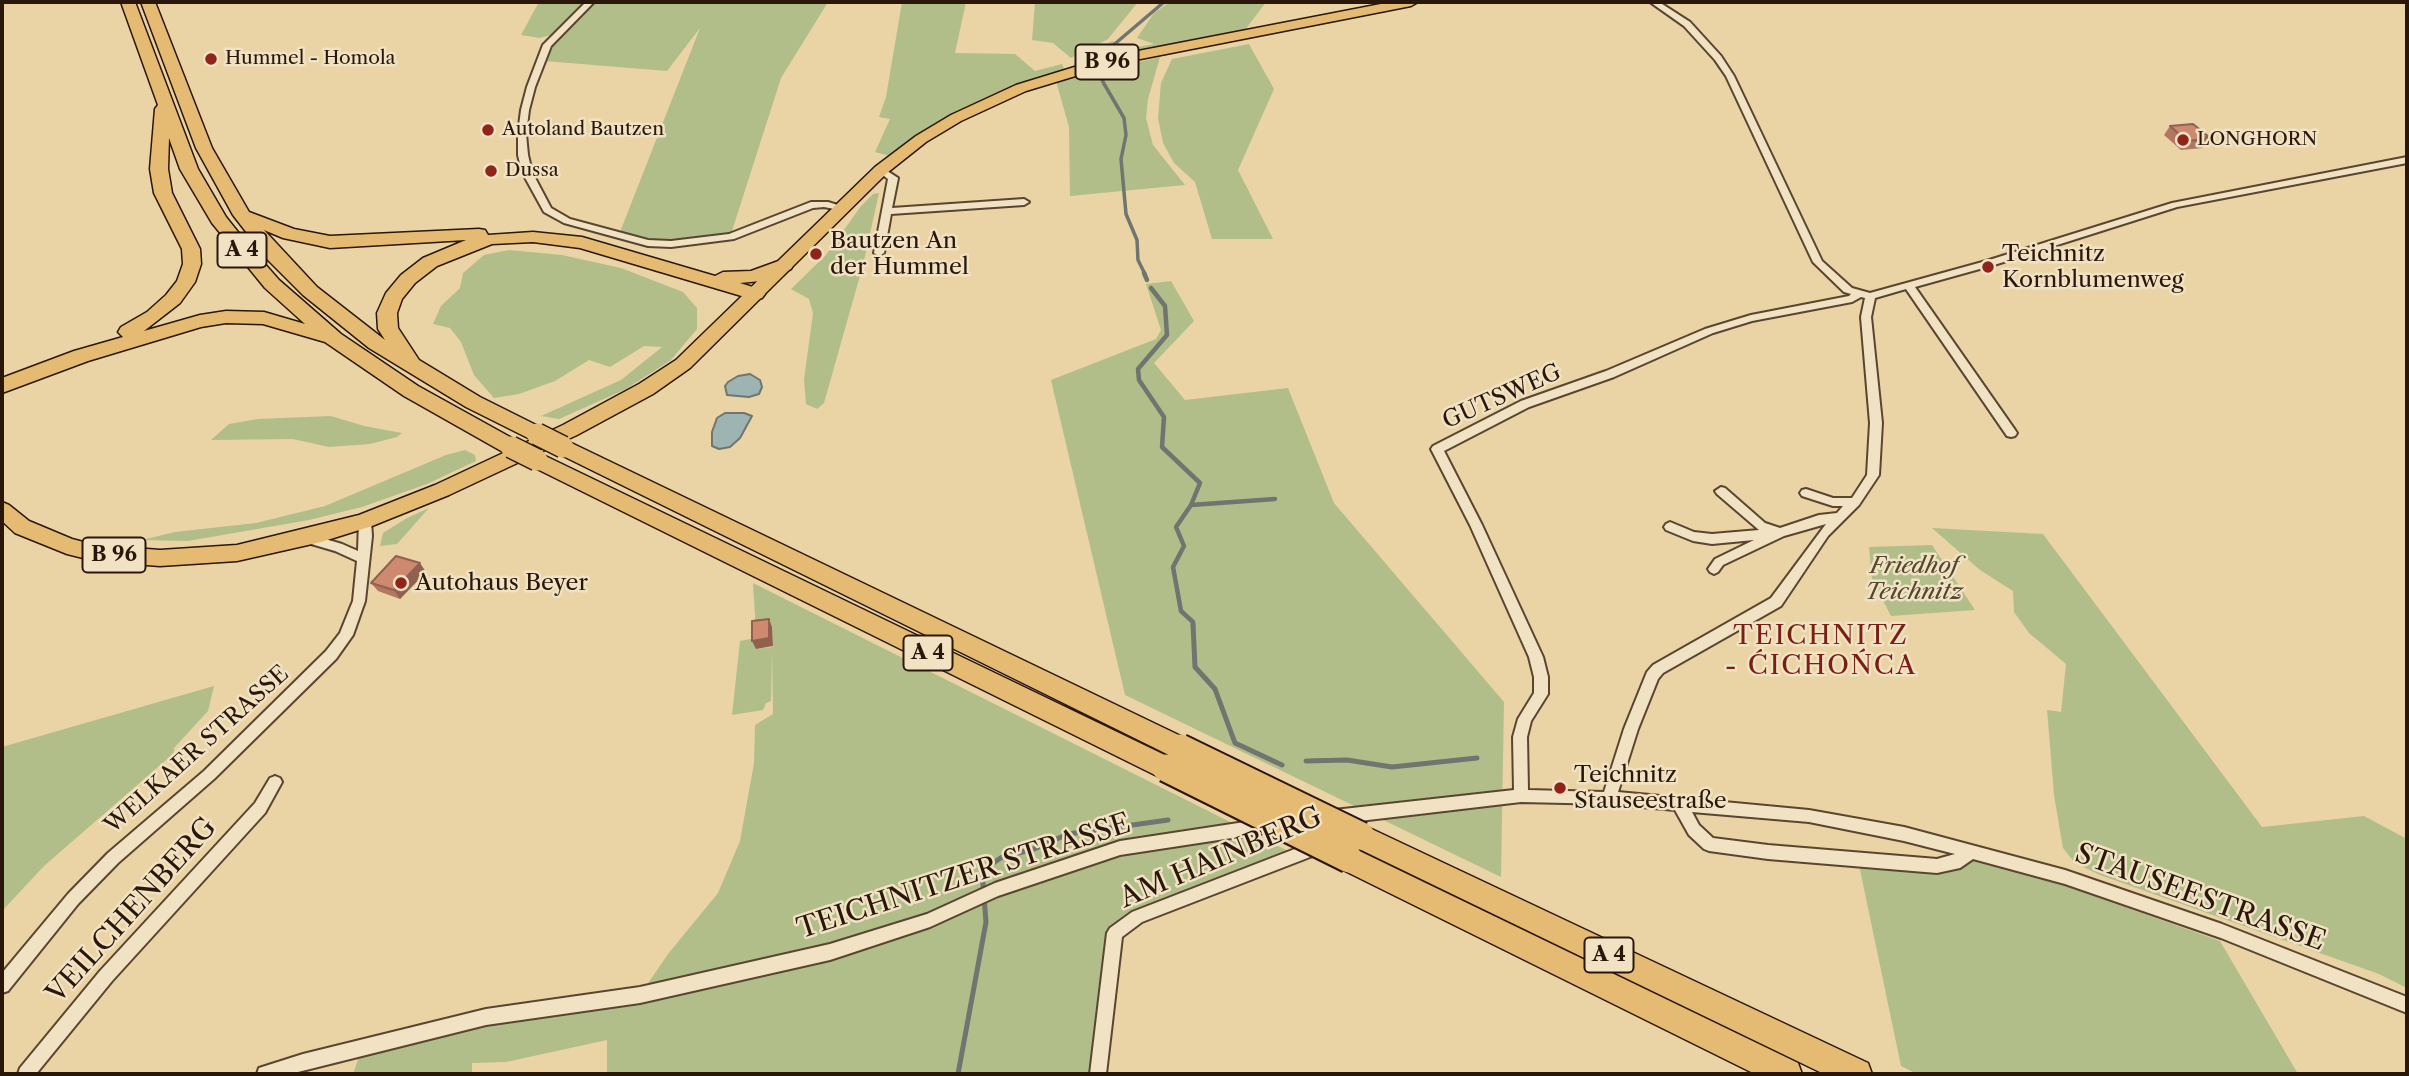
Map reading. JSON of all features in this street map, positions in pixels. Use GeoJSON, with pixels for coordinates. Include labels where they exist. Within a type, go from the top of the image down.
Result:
{"type":"FeatureCollection","features":[{"type":"Feature","properties":{"kind":"highway","name":"A 4"},"geometry":{"type":"LineString","coordinates":[[128,2],[189,169],[218,219],[272,284],[334,339],[411,391],[537,460],[719,537],[1355,847],[1787,1074]]}},
{"type":"Feature","properties":{"kind":"highway","name":"A 4"},"geometry":{"type":"LineString","coordinates":[[148,2],[204,148],[242,215],[275,256],[310,291],[376,343],[420,372],[563,447],[719,537]]}},
{"type":"Feature","properties":{"kind":"highway"},"geometry":{"type":"LineString","coordinates":[[81,356],[154,316],[173,299],[189,273],[191,249],[163,193],[159,169],[160,117],[165,102]]}},
{"type":"Feature","properties":{"kind":"highway"},"geometry":{"type":"LineString","coordinates":[[242,215],[289,234],[330,242],[520,231],[553,234],[755,294]]}},
{"type":"Feature","properties":{"kind":"highway"},"geometry":{"type":"LineString","coordinates":[[420,372],[399,348],[388,330],[387,320],[393,297],[419,270],[449,253],[492,239],[533,237],[582,243]]}},
{"type":"Feature","properties":{"kind":"highway"},"geometry":{"type":"LineString","coordinates":[[702,278],[743,279],[784,265]]}},
{"type":"Feature","properties":{"kind":"highway"},"geometry":{"type":"LineString","coordinates":[[7,386],[81,356],[172,327],[226,317],[264,318],[334,339]]}},
{"type":"Feature","properties":{"kind":"highway","name":"A 4"},"geometry":{"type":"LineString","coordinates":[[1355,847],[1857,1074]]}},
{"type":"Feature","properties":{"kind":"main road","name":"B 96"},"geometry":{"type":"LineString","coordinates":[[2,510],[22,527],[43,538],[95,553],[124,556],[196,557],[237,553],[365,521],[442,490],[531,449],[646,389],[693,356],[881,170],[921,139],[956,118],[1051,77],[1112,60],[1411,2]]}},
{"type":"Feature","properties":{"kind":"street"},"geometry":{"type":"LineString","coordinates":[[590,2],[547,45],[525,110],[523,155],[527,172],[547,210],[567,221],[593,229],[648,243],[671,244],[731,237],[811,205],[825,204],[841,209]]}},
{"type":"Feature","properties":{"kind":"street"},"geometry":{"type":"LineString","coordinates":[[1654,2],[1687,24],[1718,58],[1741,99],[1818,262],[1837,282],[1864,294],[1909,286],[2175,205],[2407,160]]}},
{"type":"Feature","properties":{"kind":"street"},"geometry":{"type":"LineString","coordinates":[[879,253],[893,178],[881,170]]}},
{"type":"Feature","properties":{"kind":"street"},"geometry":{"type":"LineString","coordinates":[[887,211],[1024,202]]}},
{"type":"Feature","properties":{"kind":"street"},"geometry":{"type":"LineString","coordinates":[[1909,286],[2011,433]]}},
{"type":"Feature","properties":{"kind":"street"},"geometry":{"type":"LineString","coordinates":[[1609,798],[1631,729],[1652,676],[1658,669],[1776,602],[1824,533],[1855,502],[1873,475],[1875,423],[1864,294]]}},
{"type":"Feature","properties":{"kind":"street","name":"GUTSWEG"},"geometry":{"type":"LineString","coordinates":[[1521,796],[1518,760],[1520,737],[1525,719],[1541,694],[1541,677],[1535,657],[1481,536],[1437,449],[1525,404],[1610,374],[1709,331],[1751,318],[1842,301],[1864,294]]}},
{"type":"Feature","properties":{"kind":"street"},"geometry":{"type":"LineString","coordinates":[[1721,491],[1761,526],[1780,533]]}},
{"type":"Feature","properties":{"kind":"street"},"geometry":{"type":"LineString","coordinates":[[1806,493],[1833,502],[1855,502]]}},
{"type":"Feature","properties":{"kind":"street"},"geometry":{"type":"LineString","coordinates":[[1714,569],[1719,562],[1780,533],[1819,520],[1840,517]]}},
{"type":"Feature","properties":{"kind":"street","name":"WELKAER STRASSE"},"geometry":{"type":"LineString","coordinates":[[2,985],[73,899],[113,858],[209,775],[331,655],[346,635],[359,601],[365,521]]}},
{"type":"Feature","properties":{"kind":"street"},"geometry":{"type":"LineString","coordinates":[[1670,527],[1693,536],[1713,539],[1780,533]]}},
{"type":"Feature","properties":{"kind":"street"},"geometry":{"type":"LineString","coordinates":[[305,538],[332,545],[364,559]]}},
{"type":"Feature","properties":{"kind":"street"},"geometry":{"type":"LineString","coordinates":[[1713,539],[1727,558]]}},
{"type":"Feature","properties":{"kind":"street","name":"VEILCHENBERG"},"geometry":{"type":"LineString","coordinates":[[26,1074],[106,976],[260,808],[275,782]]}},
{"type":"Feature","properties":{"kind":"street","name":"STAUSEESTRASSE"},"geometry":{"type":"LineString","coordinates":[[1521,796],[1679,803],[1809,816],[1904,834],[2065,877],[2222,931],[2407,1004]]}},
{"type":"Feature","properties":{"kind":"street","name":"TEICHNITZER STRASSE"},"geometry":{"type":"LineString","coordinates":[[265,1074],[303,1062],[486,1017],[640,995],[830,952],[930,920],[964,902],[1009,884],[1120,848],[1401,808],[1521,796]]}},
{"type":"Feature","properties":{"kind":"street"},"geometry":{"type":"LineString","coordinates":[[1679,803],[1694,830],[1709,844],[1768,852],[1937,866],[1955,863],[1971,852]]}},
{"type":"Feature","properties":{"kind":"street","name":"AM HAINBERG"},"geometry":{"type":"LineString","coordinates":[[1098,1074],[1115,933],[1137,917],[1298,856],[1401,808]]}},
{"type":"Feature","properties":{"kind":"green space"},"geometry":{"type":"Polygon","coordinates":[[[539,2],[585,2],[551,35],[540,38],[521,35],[539,2]]]}},
{"type":"Feature","properties":{"kind":"green space"},"geometry":{"type":"Polygon","coordinates":[[[594,2],[828,2],[781,78],[731,234],[674,242],[652,241],[620,232],[700,28],[667,71],[545,61],[559,36],[594,2]]]}},
{"type":"Feature","properties":{"kind":"green space"},"geometry":{"type":"Polygon","coordinates":[[[902,2],[966,2],[955,53],[1015,54],[1035,71],[1062,64],[1064,69],[1014,87],[890,156],[875,152],[890,119],[879,117],[886,97],[902,2]]]}},
{"type":"Feature","properties":{"kind":"green space"},"geometry":{"type":"Polygon","coordinates":[[[1035,2],[1138,2],[1108,39],[1071,58],[1053,43],[1032,40],[1035,2]]]}},
{"type":"Feature","properties":{"kind":"green space"},"geometry":{"type":"Polygon","coordinates":[[[1170,2],[1266,2],[1245,30],[1085,63],[1080,60],[1112,41],[1132,48],[1154,44],[1137,38],[1154,13],[1170,2]]]}},
{"type":"Feature","properties":{"kind":"green space"},"geometry":{"type":"Polygon","coordinates":[[[1249,44],[1274,89],[1238,170],[1273,239],[1212,239],[1195,182],[1174,163],[1163,143],[1158,118],[1161,83],[1172,59],[1249,44]]]}},
{"type":"Feature","properties":{"kind":"green space"},"geometry":{"type":"Polygon","coordinates":[[[1160,57],[1148,99],[1146,118],[1153,145],[1185,185],[1070,196],[1069,127],[1056,81],[1160,57]]]}},
{"type":"Feature","properties":{"kind":"green space"},"geometry":{"type":"Polygon","coordinates":[[[879,193],[863,265],[824,403],[817,409],[806,404],[804,380],[813,313],[809,299],[791,289],[826,255],[861,206],[873,194],[879,193]]]}},
{"type":"Feature","properties":{"kind":"green space"},"geometry":{"type":"Polygon","coordinates":[[[509,250],[562,255],[621,268],[683,292],[697,308],[697,329],[671,360],[626,389],[559,419],[541,416],[621,380],[662,347],[644,346],[610,367],[589,360],[555,381],[519,394],[494,398],[474,375],[461,342],[450,328],[433,324],[441,306],[460,288],[463,273],[484,255],[509,250]]]}},
{"type":"Feature","properties":{"kind":"green space"},"geometry":{"type":"Polygon","coordinates":[[[1171,281],[1194,321],[1154,363],[1185,400],[1288,388],[1334,503],[1504,702],[1501,877],[1125,695],[1051,380],[1156,339],[1161,330],[1146,284],[1171,281]]]}},
{"type":"Feature","properties":{"kind":"green space"},"geometry":{"type":"Polygon","coordinates":[[[331,416],[402,433],[397,437],[370,444],[329,447],[293,439],[211,440],[229,424],[258,419],[331,416]]]}},
{"type":"Feature","properties":{"kind":"green space"},"geometry":{"type":"Polygon","coordinates":[[[465,450],[475,455],[476,461],[427,484],[362,507],[309,520],[188,541],[142,540],[175,532],[256,523],[325,506],[446,455],[465,450]]]}},
{"type":"Feature","properties":{"kind":"green space"},"geometry":{"type":"Polygon","coordinates":[[[429,508],[397,544],[380,546],[383,533],[429,508]]]}},
{"type":"Feature","properties":{"kind":"green space"},"geometry":{"type":"Polygon","coordinates":[[[1932,528],[2043,534],[2262,827],[2364,816],[2407,839],[2407,988],[2379,974],[2100,875],[2075,863],[2063,848],[2054,795],[2047,710],[2061,712],[2066,664],[2029,633],[2014,612],[2013,591],[1980,570],[1932,528]]]}},
{"type":"Feature","properties":{"kind":"green space","name":"Friedhof Teichnitz"},"geometry":{"type":"Polygon","coordinates":[[[1932,545],[1975,610],[1891,616],[1872,579],[1869,547],[1932,545]]]}},
{"type":"Feature","properties":{"kind":"green space"},"geometry":{"type":"Polygon","coordinates":[[[753,583],[1298,856],[1115,933],[1098,1074],[607,1074],[607,1040],[506,1062],[472,1063],[472,1074],[353,1074],[362,1048],[640,995],[668,954],[718,893],[740,841],[754,763],[755,725],[773,714],[772,651],[771,701],[766,703],[763,710],[732,715],[740,641],[756,638],[756,649],[773,647],[772,628],[756,630],[753,583]]]}},
{"type":"Feature","properties":{"kind":"green space"},"geometry":{"type":"Polygon","coordinates":[[[214,686],[208,711],[174,748],[174,753],[44,866],[2,911],[2,747],[214,686]]]}},
{"type":"Feature","properties":{"kind":"green space"},"geometry":{"type":"Polygon","coordinates":[[[1971,852],[2220,941],[2298,1074],[1917,1074],[1901,1066],[1858,860],[1937,866],[1971,852]]]}},
{"type":"Feature","properties":{"kind":"water"},"geometry":{"type":"Polygon","coordinates":[[[750,374],[760,380],[762,387],[759,394],[749,397],[727,395],[725,386],[728,382],[738,376],[750,374]]]}},
{"type":"Feature","properties":{"kind":"water"},"geometry":{"type":"Polygon","coordinates":[[[725,413],[752,416],[740,438],[730,447],[719,449],[712,446],[712,432],[717,418],[725,413]]]}},
{"type":"Feature","properties":{"kind":"building"},"geometry":{"type":"Polygon","coordinates":[[[2193,124],[2209,137],[2206,137],[2208,139],[2187,141],[2170,126],[2193,124]]]}},
{"type":"Feature","properties":{"kind":"building"},"geometry":{"type":"Polygon","coordinates":[[[396,556],[420,563],[394,590],[371,583],[396,556]]]}},
{"type":"Feature","properties":{"kind":"building"},"geometry":{"type":"Polygon","coordinates":[[[769,619],[769,638],[752,641],[752,621],[769,619]]]}},
{"type":"Feature","properties":{"kind":"waterway"},"geometry":{"type":"LineString","coordinates":[[1110,48],[1164,2]]}},
{"type":"Feature","properties":{"kind":"waterway"},"geometry":{"type":"LineString","coordinates":[[1100,71],[1103,82],[1124,118],[1126,135],[1121,159],[1126,214],[1137,240],[1138,260],[1145,274]]}},
{"type":"Feature","properties":{"kind":"waterway"},"geometry":{"type":"LineString","coordinates":[[1144,273],[1147,280]]}},
{"type":"Feature","properties":{"kind":"waterway"},"geometry":{"type":"LineString","coordinates":[[1151,288],[1165,306],[1167,335],[1138,369],[1139,380],[1164,417],[1162,447],[1200,483],[1191,505]]}},
{"type":"Feature","properties":{"kind":"waterway"},"geometry":{"type":"LineString","coordinates":[[1191,505],[1275,499]]}},
{"type":"Feature","properties":{"kind":"waterway"},"geometry":{"type":"LineString","coordinates":[[1191,505],[1176,527],[1184,546],[1173,567],[1181,611],[1193,624]]}},
{"type":"Feature","properties":{"kind":"waterway"},"geometry":{"type":"LineString","coordinates":[[1193,624],[1195,667],[1215,689],[1235,743],[1282,765]]}},
{"type":"Feature","properties":{"kind":"waterway"},"geometry":{"type":"LineString","coordinates":[[1306,761],[1347,760],[1392,767],[1477,758]]}},
{"type":"Feature","properties":{"kind":"waterway"},"geometry":{"type":"LineString","coordinates":[[958,1074],[986,922],[982,871],[1002,857],[1034,849],[1068,834],[1168,820]]}},
{"type":"Feature","properties":{"kind":"place","name":"Hummel - Homola"},"geometry":{"type":"Point","coordinates":[211,59]}},
{"type":"Feature","properties":{"kind":"place","name":"Autoland Bautzen"},"geometry":{"type":"Point","coordinates":[488,130]}},
{"type":"Feature","properties":{"kind":"place","name":"LONGHORN"},"geometry":{"type":"Point","coordinates":[2183,140]}},
{"type":"Feature","properties":{"kind":"place","name":"Dussa"},"geometry":{"type":"Point","coordinates":[491,171]}},
{"type":"Feature","properties":{"kind":"place","name":"Bautzen An der Hummel"},"geometry":{"type":"Point","coordinates":[816,254]}},
{"type":"Feature","properties":{"kind":"place","name":"Teichnitz Kornblumenweg"},"geometry":{"type":"Point","coordinates":[1988,267]}},
{"type":"Feature","properties":{"kind":"place","name":"Autohaus Beyer"},"geometry":{"type":"Point","coordinates":[401,583]}},
{"type":"Feature","properties":{"kind":"place","name":"Teichnitz Stauseestraße"},"geometry":{"type":"Point","coordinates":[1560,788]}},
{"type":"Feature","properties":{"kind":"district","name":"TEICHNITZ - ĆICHOŃCA"},"geometry":{"type":"Point","coordinates":[1821,651]}}]}
